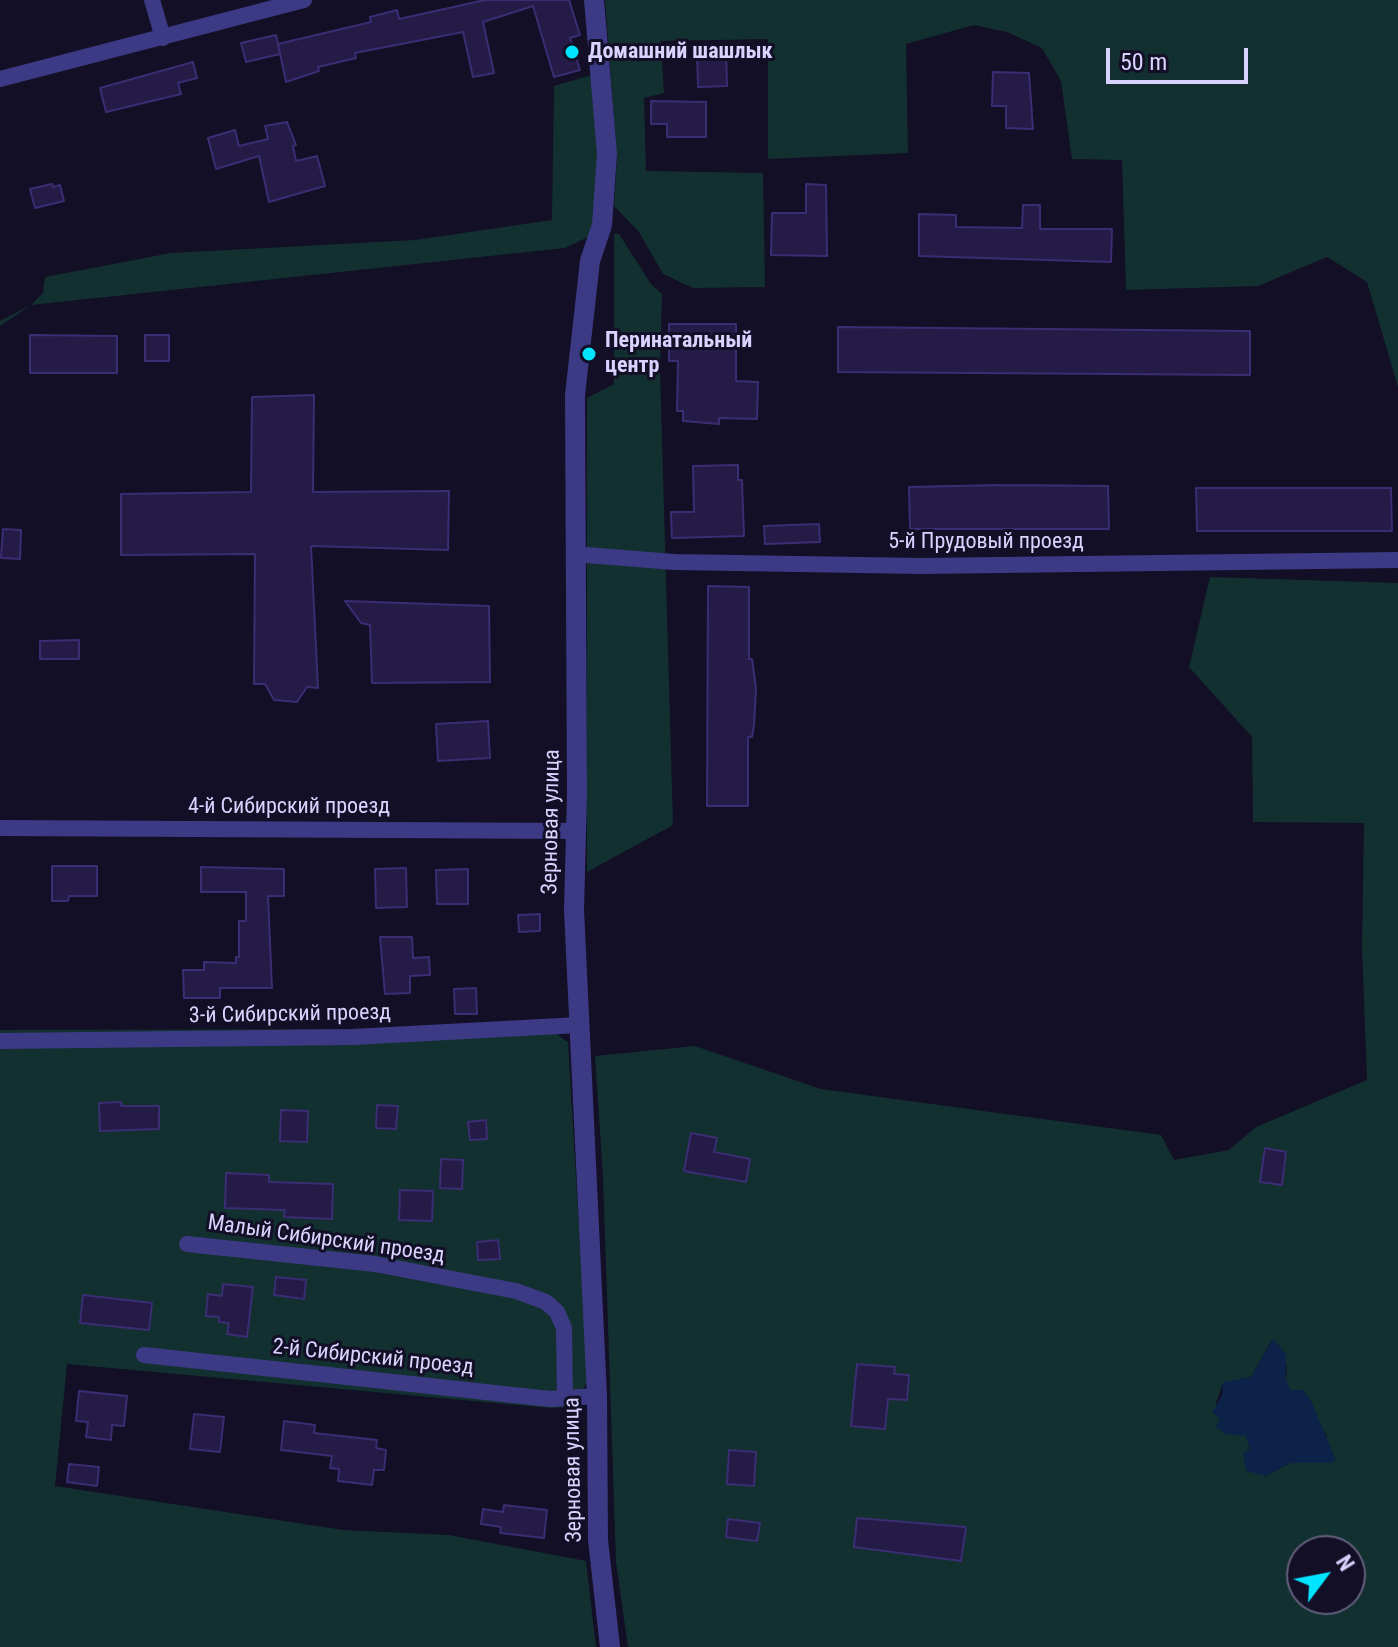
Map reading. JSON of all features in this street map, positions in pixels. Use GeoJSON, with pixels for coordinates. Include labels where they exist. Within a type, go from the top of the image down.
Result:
{"type":"FeatureCollection","features":[{"type":"Feature","properties":{"kind":"street"},"geometry":{"type":"LineString","coordinates":[[152,0],[163,38]]}},
{"type":"Feature","properties":{"kind":"street"},"geometry":{"type":"LineString","coordinates":[[0,79],[304,0]]}},
{"type":"Feature","properties":{"kind":"street","name":"Зерновая улица"},"geometry":{"type":"LineString","coordinates":[[594,0],[607,154],[602,225],[590,261],[578,352],[574,554],[577,831],[574,910],[597,1396],[598,1540],[610,1647]]}},
{"type":"Feature","properties":{"kind":"street","name":"5-й Прудовый проезд"},"geometry":{"type":"LineString","coordinates":[[574,554],[674,562],[921,566],[1398,560]]}},
{"type":"Feature","properties":{"kind":"street","name":"4-й Сибирский проезд"},"geometry":{"type":"LineString","coordinates":[[0,828],[577,831]]}},
{"type":"Feature","properties":{"kind":"street","name":"3-й Сибирский проезд"},"geometry":{"type":"LineString","coordinates":[[0,1041],[353,1037],[579,1025]]}},
{"type":"Feature","properties":{"kind":"street","name":"Малый Сибирский проезд"},"geometry":{"type":"LineString","coordinates":[[187,1244],[375,1264],[516,1291],[546,1302],[557,1312],[564,1328],[565,1398]]}},
{"type":"Feature","properties":{"kind":"street","name":"2-й Сибирский проезд"},"geometry":{"type":"LineString","coordinates":[[144,1355],[565,1398],[597,1396]]}},
{"type":"Feature","properties":{"kind":"green space"},"geometry":{"type":"Polygon","coordinates":[[[605,0],[1398,0],[1398,387],[1367,282],[1327,257],[1258,286],[1126,290],[1122,160],[1072,159],[1061,81],[1042,48],[1007,32],[974,25],[906,44],[908,153],[768,159],[768,39],[661,41],[664,93],[644,98],[646,171],[763,173],[765,287],[693,288],[663,274],[639,232],[614,206],[617,158],[605,0]]]}},
{"type":"Feature","properties":{"kind":"green space"},"geometry":{"type":"Polygon","coordinates":[[[595,74],[600,155],[592,235],[565,248],[31,305],[43,293],[45,277],[171,253],[415,240],[552,220],[554,86],[595,74]]]}},
{"type":"Feature","properties":{"kind":"green space"},"geometry":{"type":"Polygon","coordinates":[[[614,234],[619,234],[651,284],[662,294],[660,369],[673,825],[587,872],[587,398],[614,384],[614,234]]]}},
{"type":"Feature","properties":{"kind":"green space"},"geometry":{"type":"Polygon","coordinates":[[[31,305],[0,326],[0,321],[31,305]]]}},
{"type":"Feature","properties":{"kind":"green space"},"geometry":{"type":"Polygon","coordinates":[[[1210,577],[1398,583],[1398,1647],[628,1647],[616,1562],[603,1177],[595,1056],[695,1046],[821,1089],[1161,1135],[1174,1160],[1229,1150],[1256,1127],[1367,1080],[1362,947],[1364,823],[1253,822],[1252,737],[1189,667],[1210,577]],[[1272,1340],[1251,1377],[1223,1383],[1216,1403],[1220,1419],[1217,1427],[1246,1435],[1250,1449],[1243,1454],[1246,1461],[1266,1476],[1290,1463],[1319,1462],[1327,1436],[1313,1413],[1311,1401],[1290,1391],[1286,1380],[1287,1367],[1272,1340]]]}},
{"type":"Feature","properties":{"kind":"green space"},"geometry":{"type":"Polygon","coordinates":[[[555,1019],[559,1036],[568,1042],[588,1381],[571,1407],[550,1408],[67,1364],[55,1486],[343,1530],[449,1535],[586,1561],[596,1647],[0,1647],[0,1030],[355,1029],[555,1019]]]}},
{"type":"Feature","properties":{"kind":"water"},"geometry":{"type":"Polygon","coordinates":[[[1273,1339],[1286,1354],[1286,1380],[1290,1390],[1303,1390],[1311,1401],[1336,1460],[1330,1463],[1290,1463],[1266,1476],[1246,1471],[1243,1453],[1250,1449],[1246,1436],[1226,1434],[1216,1427],[1220,1419],[1212,1412],[1222,1395],[1223,1382],[1251,1377],[1273,1339]]]}},
{"type":"Feature","properties":{"kind":"building"},"geometry":{"type":"Polygon","coordinates":[[[485,0],[569,0],[580,35],[570,38],[580,70],[554,77],[533,6],[483,22],[494,73],[473,77],[463,32],[355,53],[356,58],[318,67],[319,71],[286,82],[278,44],[371,22],[370,17],[397,10],[399,19],[485,0]]]}},
{"type":"Feature","properties":{"kind":"building"},"geometry":{"type":"Polygon","coordinates":[[[276,35],[280,54],[246,62],[241,43],[276,35]]]}},
{"type":"Feature","properties":{"kind":"building"},"geometry":{"type":"Polygon","coordinates":[[[697,48],[726,48],[727,86],[698,87],[697,48]]]}},
{"type":"Feature","properties":{"kind":"building"},"geometry":{"type":"Polygon","coordinates":[[[193,62],[197,78],[178,83],[181,94],[106,112],[100,88],[193,62]]]}},
{"type":"Feature","properties":{"kind":"building"},"geometry":{"type":"Polygon","coordinates":[[[993,72],[1029,73],[1033,129],[1006,128],[1006,106],[992,106],[993,72]]]}},
{"type":"Feature","properties":{"kind":"building"},"geometry":{"type":"Polygon","coordinates":[[[651,101],[706,102],[706,137],[667,137],[667,124],[651,124],[651,101]]]}},
{"type":"Feature","properties":{"kind":"building"},"geometry":{"type":"Polygon","coordinates":[[[287,122],[296,145],[293,146],[296,161],[317,156],[325,186],[269,202],[259,156],[216,169],[208,138],[235,130],[239,146],[268,139],[265,126],[287,122]]]}},
{"type":"Feature","properties":{"kind":"building"},"geometry":{"type":"Polygon","coordinates":[[[52,184],[53,187],[60,185],[64,201],[35,208],[30,189],[52,184]]]}},
{"type":"Feature","properties":{"kind":"building"},"geometry":{"type":"Polygon","coordinates":[[[806,184],[826,185],[827,256],[771,255],[772,213],[806,213],[806,184]]]}},
{"type":"Feature","properties":{"kind":"building"},"geometry":{"type":"Polygon","coordinates":[[[1023,205],[1040,205],[1040,229],[1112,229],[1111,262],[919,256],[919,214],[956,215],[956,227],[1022,228],[1023,205]]]}},
{"type":"Feature","properties":{"kind":"building"},"geometry":{"type":"Polygon","coordinates":[[[669,324],[736,324],[736,381],[758,382],[757,419],[719,418],[719,424],[683,421],[683,411],[677,411],[678,361],[669,361],[669,324]]]}},
{"type":"Feature","properties":{"kind":"building"},"geometry":{"type":"Polygon","coordinates":[[[838,327],[1250,331],[1250,375],[838,372],[838,327]]]}},
{"type":"Feature","properties":{"kind":"building"},"geometry":{"type":"Polygon","coordinates":[[[30,335],[117,336],[117,373],[30,373],[30,335]]]}},
{"type":"Feature","properties":{"kind":"building"},"geometry":{"type":"Polygon","coordinates":[[[145,335],[169,335],[169,361],[145,361],[145,335]]]}},
{"type":"Feature","properties":{"kind":"building"},"geometry":{"type":"Polygon","coordinates":[[[314,395],[313,492],[449,491],[448,550],[311,546],[318,688],[307,687],[297,702],[274,700],[265,684],[254,684],[255,554],[121,555],[121,494],[251,492],[252,397],[314,395]]]}},
{"type":"Feature","properties":{"kind":"building"},"geometry":{"type":"Polygon","coordinates":[[[738,465],[738,480],[742,480],[744,536],[672,538],[671,512],[694,512],[693,466],[738,465]]]}},
{"type":"Feature","properties":{"kind":"building"},"geometry":{"type":"Polygon","coordinates":[[[1108,486],[1109,529],[910,529],[909,487],[1108,486]]]}},
{"type":"Feature","properties":{"kind":"building"},"geometry":{"type":"Polygon","coordinates":[[[1196,488],[1391,488],[1392,531],[1197,531],[1196,488]]]}},
{"type":"Feature","properties":{"kind":"building"},"geometry":{"type":"Polygon","coordinates":[[[819,524],[820,542],[765,544],[764,526],[819,524]]]}},
{"type":"Feature","properties":{"kind":"building"},"geometry":{"type":"Polygon","coordinates":[[[3,529],[21,530],[20,559],[1,558],[3,529]]]}},
{"type":"Feature","properties":{"kind":"building"},"geometry":{"type":"Polygon","coordinates":[[[708,586],[749,587],[749,659],[752,659],[756,688],[754,725],[752,737],[748,737],[748,806],[707,806],[708,586]]]}},
{"type":"Feature","properties":{"kind":"building"},"geometry":{"type":"Polygon","coordinates":[[[345,601],[489,606],[490,682],[372,683],[370,625],[361,623],[345,601]]]}},
{"type":"Feature","properties":{"kind":"building"},"geometry":{"type":"Polygon","coordinates":[[[79,640],[79,659],[40,659],[40,641],[79,640]]]}},
{"type":"Feature","properties":{"kind":"building"},"geometry":{"type":"Polygon","coordinates":[[[488,721],[490,758],[438,761],[436,724],[488,721]]]}},
{"type":"Feature","properties":{"kind":"building"},"geometry":{"type":"Polygon","coordinates":[[[52,866],[97,866],[97,896],[69,896],[68,901],[52,901],[52,866]]]}},
{"type":"Feature","properties":{"kind":"building"},"geometry":{"type":"Polygon","coordinates":[[[201,867],[284,869],[284,896],[268,896],[272,988],[220,988],[220,998],[184,998],[183,970],[204,970],[204,962],[236,963],[236,957],[239,957],[239,921],[246,921],[246,892],[201,892],[201,867]]]}},
{"type":"Feature","properties":{"kind":"building"},"geometry":{"type":"Polygon","coordinates":[[[406,868],[407,907],[376,908],[375,869],[406,868]]]}},
{"type":"Feature","properties":{"kind":"building"},"geometry":{"type":"Polygon","coordinates":[[[468,869],[468,904],[437,904],[436,870],[468,869]]]}},
{"type":"Feature","properties":{"kind":"building"},"geometry":{"type":"Polygon","coordinates":[[[540,914],[540,931],[519,932],[518,915],[540,914]]]}},
{"type":"Feature","properties":{"kind":"building"},"geometry":{"type":"Polygon","coordinates":[[[380,937],[412,937],[413,958],[429,957],[430,975],[410,976],[410,993],[385,994],[380,937]]]}},
{"type":"Feature","properties":{"kind":"building"},"geometry":{"type":"Polygon","coordinates":[[[476,988],[477,1014],[455,1014],[454,989],[476,988]]]}},
{"type":"Feature","properties":{"kind":"building"},"geometry":{"type":"Polygon","coordinates":[[[121,1102],[121,1106],[159,1106],[159,1129],[100,1131],[99,1103],[121,1102]]]}},
{"type":"Feature","properties":{"kind":"building"},"geometry":{"type":"Polygon","coordinates":[[[377,1105],[398,1106],[396,1129],[376,1128],[377,1105]]]}},
{"type":"Feature","properties":{"kind":"building"},"geometry":{"type":"Polygon","coordinates":[[[281,1110],[308,1111],[307,1142],[280,1141],[281,1110]]]}},
{"type":"Feature","properties":{"kind":"building"},"geometry":{"type":"Polygon","coordinates":[[[486,1120],[487,1139],[470,1140],[468,1122],[486,1120]]]}},
{"type":"Feature","properties":{"kind":"building"},"geometry":{"type":"Polygon","coordinates":[[[691,1133],[717,1138],[714,1152],[750,1159],[746,1182],[684,1171],[691,1133]]]}},
{"type":"Feature","properties":{"kind":"building"},"geometry":{"type":"Polygon","coordinates":[[[1265,1148],[1286,1152],[1282,1185],[1260,1182],[1265,1148]]]}},
{"type":"Feature","properties":{"kind":"building"},"geometry":{"type":"Polygon","coordinates":[[[441,1159],[463,1160],[462,1189],[440,1188],[441,1159]]]}},
{"type":"Feature","properties":{"kind":"building"},"geometry":{"type":"Polygon","coordinates":[[[226,1173],[269,1175],[269,1182],[333,1184],[332,1219],[284,1217],[285,1210],[225,1208],[226,1173]]]}},
{"type":"Feature","properties":{"kind":"building"},"geometry":{"type":"Polygon","coordinates":[[[400,1190],[433,1191],[432,1221],[399,1220],[400,1190]]]}},
{"type":"Feature","properties":{"kind":"building"},"geometry":{"type":"Polygon","coordinates":[[[498,1240],[500,1259],[478,1260],[477,1242],[498,1240]]]}},
{"type":"Feature","properties":{"kind":"building"},"geometry":{"type":"Polygon","coordinates":[[[276,1277],[306,1280],[304,1299],[274,1295],[276,1277]]]}},
{"type":"Feature","properties":{"kind":"building"},"geometry":{"type":"Polygon","coordinates":[[[223,1284],[253,1287],[247,1337],[227,1334],[229,1323],[219,1322],[219,1317],[206,1316],[208,1294],[222,1296],[223,1284]]]}},
{"type":"Feature","properties":{"kind":"building"},"geometry":{"type":"Polygon","coordinates":[[[83,1295],[152,1303],[149,1330],[80,1323],[83,1295]]]}},
{"type":"Feature","properties":{"kind":"building"},"geometry":{"type":"Polygon","coordinates":[[[857,1364],[895,1367],[894,1374],[909,1375],[907,1400],[888,1399],[885,1429],[851,1426],[857,1364]]]}},
{"type":"Feature","properties":{"kind":"building"},"geometry":{"type":"Polygon","coordinates":[[[79,1391],[127,1396],[124,1426],[112,1425],[111,1440],[86,1437],[88,1422],[76,1421],[79,1391]]]}},
{"type":"Feature","properties":{"kind":"building"},"geometry":{"type":"Polygon","coordinates":[[[194,1414],[224,1417],[220,1452],[190,1449],[194,1414]]]}},
{"type":"Feature","properties":{"kind":"building"},"geometry":{"type":"Polygon","coordinates":[[[284,1421],[315,1425],[314,1433],[377,1440],[376,1448],[386,1450],[384,1470],[374,1470],[372,1485],[338,1481],[339,1469],[330,1468],[332,1456],[281,1450],[284,1421]]]}},
{"type":"Feature","properties":{"kind":"building"},"geometry":{"type":"Polygon","coordinates":[[[729,1450],[756,1452],[754,1486],[727,1484],[729,1450]]]}},
{"type":"Feature","properties":{"kind":"building"},"geometry":{"type":"Polygon","coordinates":[[[69,1464],[99,1467],[97,1486],[67,1482],[69,1464]]]}},
{"type":"Feature","properties":{"kind":"building"},"geometry":{"type":"Polygon","coordinates":[[[504,1505],[547,1510],[544,1538],[500,1533],[501,1527],[481,1524],[483,1509],[503,1512],[504,1505]]]}},
{"type":"Feature","properties":{"kind":"building"},"geometry":{"type":"Polygon","coordinates":[[[857,1518],[966,1527],[961,1561],[854,1547],[857,1518]]]}},
{"type":"Feature","properties":{"kind":"building"},"geometry":{"type":"Polygon","coordinates":[[[728,1519],[760,1523],[757,1541],[726,1537],[728,1519]]]}},
{"type":"Feature","properties":{"kind":"place","name":"Домашний шашлык"},"geometry":{"type":"Point","coordinates":[572,52]}},
{"type":"Feature","properties":{"kind":"place","name":"Перинатальный центр"},"geometry":{"type":"Point","coordinates":[589,354]}}]}
